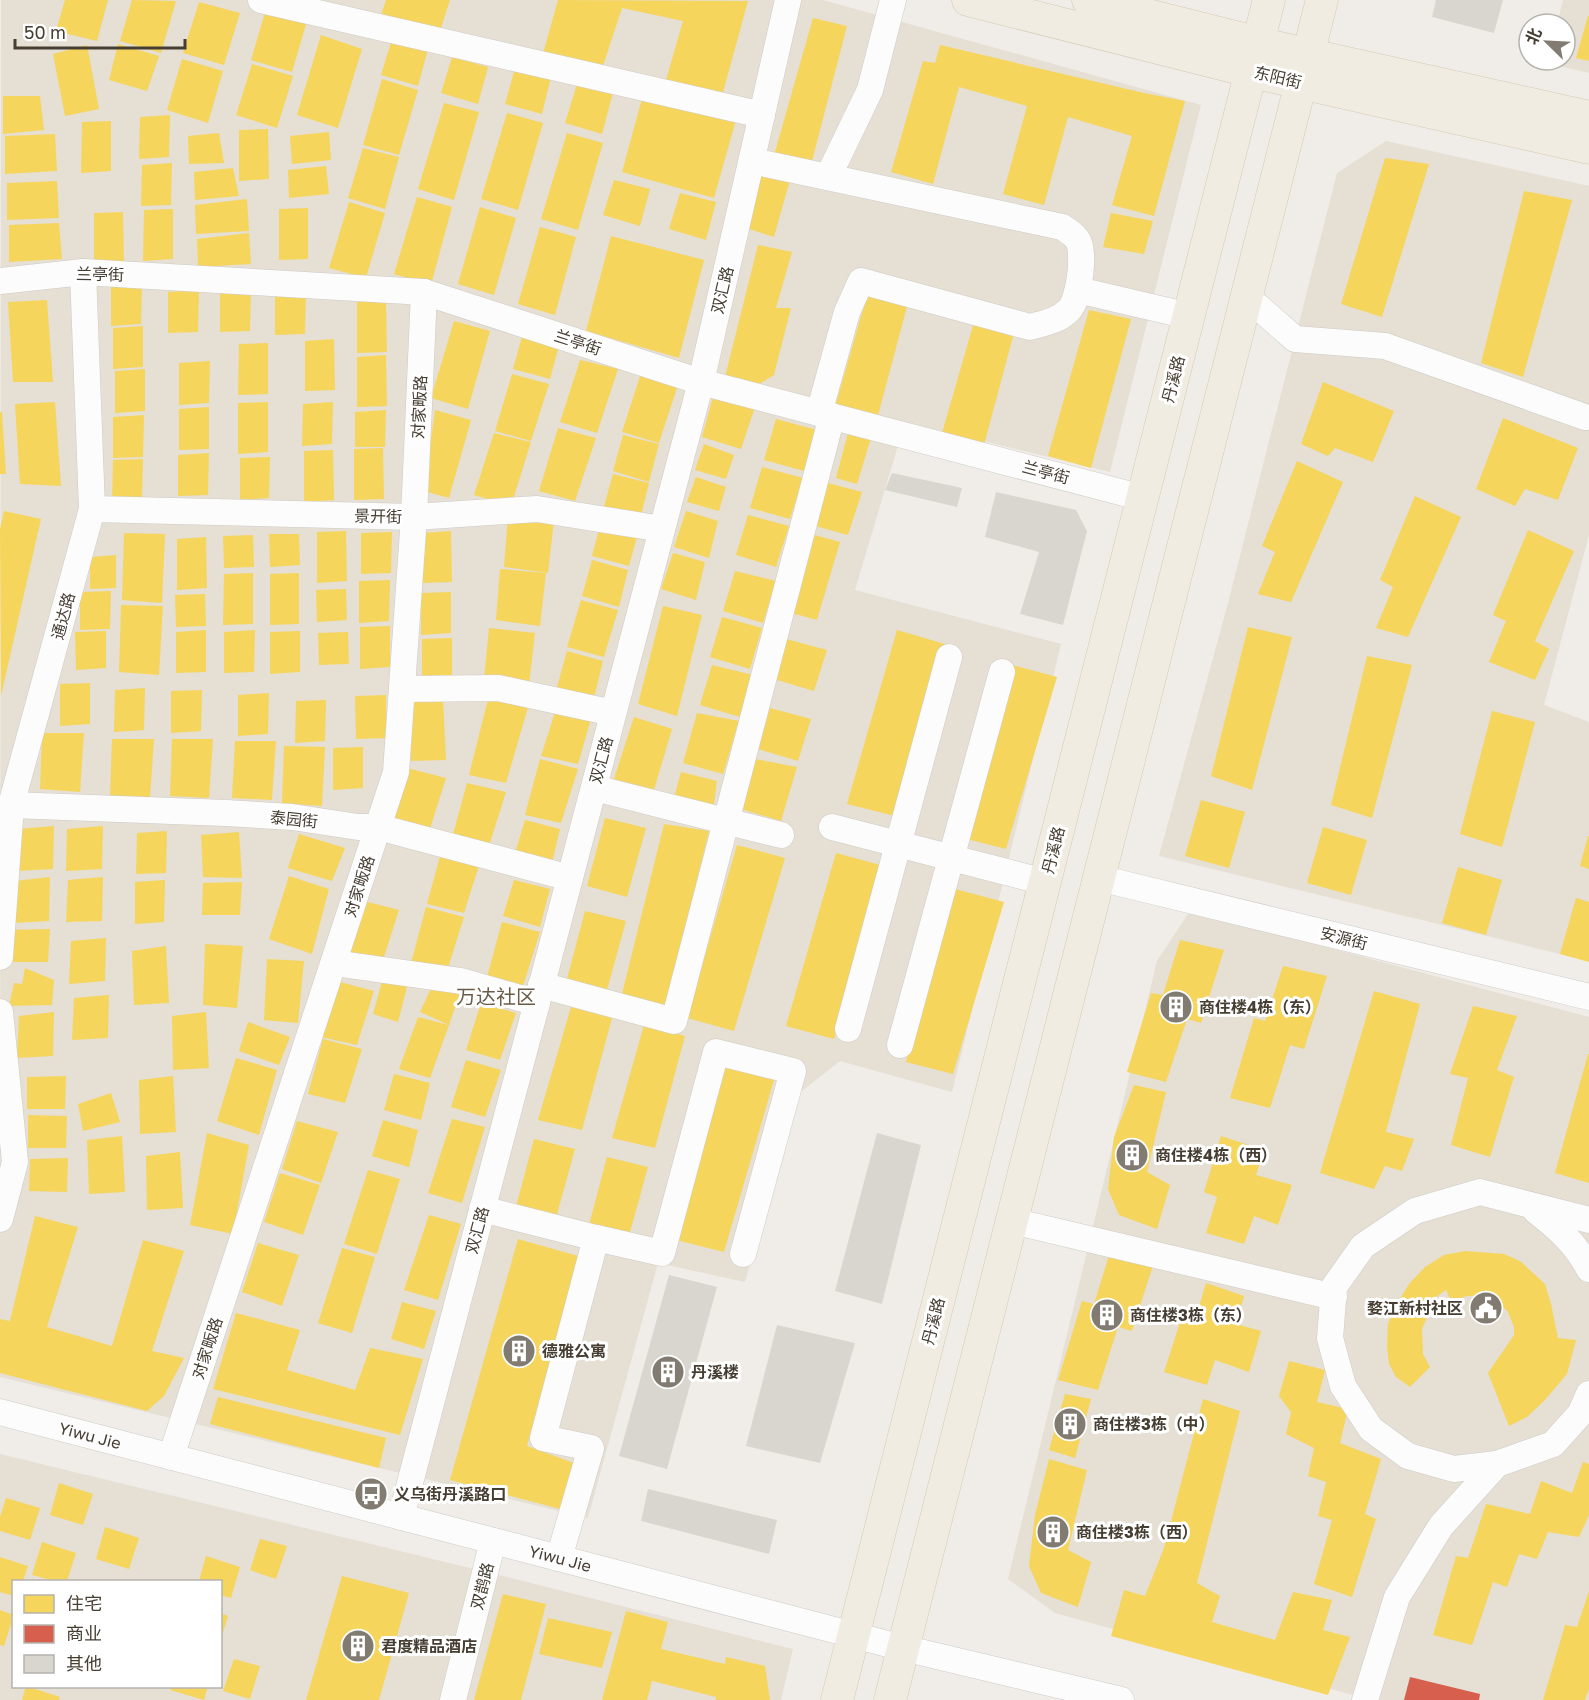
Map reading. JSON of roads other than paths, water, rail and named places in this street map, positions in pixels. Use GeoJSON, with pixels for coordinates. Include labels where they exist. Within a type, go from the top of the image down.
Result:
{"type":"FeatureCollection","features":[{"type":"Feature","properties":{"kind":"main road","name":"东阳街"},"geometry":{"type":"LineString","coordinates":[[968,0],[1255,57],[1589,147]]}},
{"type":"Feature","properties":{"kind":"main road","name":"东阳街"},"geometry":{"type":"LineString","coordinates":[[1088,0],[1255,57]]}},
{"type":"Feature","properties":{"kind":"main road","name":"丹溪路"},"geometry":{"type":"LineString","coordinates":[[837,1700],[1269,0]]}},
{"type":"Feature","properties":{"kind":"main road"},"geometry":{"type":"LineString","coordinates":[[890,1700],[1322,0]]}},
{"type":"Feature","properties":{"kind":"main road","name":"东阳街"},"geometry":{"type":"LineString","coordinates":[[1305,69],[1589,117]]}},
{"type":"Feature","properties":{"kind":"street"},"geometry":{"type":"LineString","coordinates":[[261,0],[327,8],[762,116]]}},
{"type":"Feature","properties":{"kind":"street","name":"双汇路"},"geometry":{"type":"LineString","coordinates":[[401,1517],[701,382],[788,0]]}},
{"type":"Feature","properties":{"kind":"street"},"geometry":{"type":"LineString","coordinates":[[828,177],[870,90],[893,0]]}},
{"type":"Feature","properties":{"kind":"street"},"geometry":{"type":"LineString","coordinates":[[334,963],[539,994],[674,1021],[726,821],[825,414],[847,312],[861,281],[1030,327],[1055,321],[1071,309],[1078,290],[1082,258],[1078,239],[1062,227],[752,161]]}},
{"type":"Feature","properties":{"kind":"street","name":"兰亭街"},"geometry":{"type":"LineString","coordinates":[[0,281],[83,272],[424,292],[701,382],[1143,498]]}},
{"type":"Feature","properties":{"kind":"street","name":"通达路"},"geometry":{"type":"LineString","coordinates":[[0,957],[11,805],[92,509],[83,272]]}},
{"type":"Feature","properties":{"kind":"street"},"geometry":{"type":"LineString","coordinates":[[1078,290],[1189,316]]}},
{"type":"Feature","properties":{"kind":"street","name":"对家畈路"},"geometry":{"type":"LineString","coordinates":[[171,1457],[396,772],[414,517],[424,292]]}},
{"type":"Feature","properties":{"kind":"street"},"geometry":{"type":"LineString","coordinates":[[1247,297],[1295,339],[1385,346],[1585,417]]}},
{"type":"Feature","properties":{"kind":"street","name":"景开街"},"geometry":{"type":"LineString","coordinates":[[92,509],[414,517],[537,509],[662,529]]}},
{"type":"Feature","properties":{"kind":"street"},"geometry":{"type":"LineString","coordinates":[[848,1029],[949,657]]}},
{"type":"Feature","properties":{"kind":"street"},"geometry":{"type":"LineString","coordinates":[[900,1045],[1002,672]]}},
{"type":"Feature","properties":{"kind":"street"},"geometry":{"type":"LineString","coordinates":[[402,689],[498,688],[614,713]]}},
{"type":"Feature","properties":{"kind":"street"},"geometry":{"type":"LineString","coordinates":[[594,788],[781,835]]}},
{"type":"Feature","properties":{"kind":"street","name":"泰园街"},"geometry":{"type":"LineString","coordinates":[[11,805],[226,813],[292,818],[358,827],[378,827],[570,878]]}},
{"type":"Feature","properties":{"kind":"street"},"geometry":{"type":"LineString","coordinates":[[832,827],[1045,882]]}},
{"type":"Feature","properties":{"kind":"street","name":"安源街"},"geometry":{"type":"LineString","coordinates":[[1099,878],[1589,998]]}},
{"type":"Feature","properties":{"kind":"street"},"geometry":{"type":"LineString","coordinates":[[0,1012],[15,1162],[0,1219]]}},
{"type":"Feature","properties":{"kind":"street"},"geometry":{"type":"LineString","coordinates":[[482,1209],[662,1253],[716,1052],[793,1071],[743,1254]]}},
{"type":"Feature","properties":{"kind":"street"},"geometry":{"type":"LineString","coordinates":[[1589,1220],[1480,1192],[1415,1211],[1363,1245],[1334,1287],[1330,1338],[1343,1386],[1371,1429],[1408,1456],[1454,1469],[1497,1464],[1553,1444],[1580,1428],[1580,1414],[1589,1394]]}},
{"type":"Feature","properties":{"kind":"street"},"geometry":{"type":"LineString","coordinates":[[1529,1205],[1556,1226],[1579,1249],[1589,1269]]}},
{"type":"Feature","properties":{"kind":"street"},"geometry":{"type":"LineString","coordinates":[[1012,1221],[1334,1297]]}},
{"type":"Feature","properties":{"kind":"street"},"geometry":{"type":"LineString","coordinates":[[559,1558],[591,1448],[543,1438],[596,1238]]}},
{"type":"Feature","properties":{"kind":"street","name":"Yiwu Jie"},"geometry":{"type":"LineString","coordinates":[[0,1412],[903,1648],[1121,1700]]}},
{"type":"Feature","properties":{"kind":"street"},"geometry":{"type":"LineString","coordinates":[[1365,1700],[1397,1597],[1441,1526],[1497,1464]]}},
{"type":"Feature","properties":{"kind":"street","name":"双鹊路"},"geometry":{"type":"LineString","coordinates":[[453,1700],[493,1541]]}},
{"type":"Feature","properties":{"kind":"place","name":"商住楼4栋（东）"},"geometry":{"type":"Point","coordinates":[1176,1007]}},
{"type":"Feature","properties":{"kind":"place","name":"商住楼4栋（西）"},"geometry":{"type":"Point","coordinates":[1132,1155]}},
{"type":"Feature","properties":{"kind":"place","name":"婺江新村社区"},"geometry":{"type":"Point","coordinates":[1486,1308]}},
{"type":"Feature","properties":{"kind":"place","name":"商住楼3栋（东）"},"geometry":{"type":"Point","coordinates":[1107,1315]}},
{"type":"Feature","properties":{"kind":"place","name":"德雅公寓"},"geometry":{"type":"Point","coordinates":[519,1351]}},
{"type":"Feature","properties":{"kind":"place","name":"丹溪楼"},"geometry":{"type":"Point","coordinates":[668,1372]}},
{"type":"Feature","properties":{"kind":"place","name":"商住楼3栋（中）"},"geometry":{"type":"Point","coordinates":[1070,1424]}},
{"type":"Feature","properties":{"kind":"place","name":"义乌街丹溪路口"},"geometry":{"type":"Point","coordinates":[371,1494]}},
{"type":"Feature","properties":{"kind":"place","name":"商住楼3栋（西）"},"geometry":{"type":"Point","coordinates":[1053,1532]}},
{"type":"Feature","properties":{"kind":"place","name":"君度精品酒店"},"geometry":{"type":"Point","coordinates":[358,1646]}},
{"type":"Feature","properties":{"kind":"district","name":"万达社区"},"geometry":{"type":"Point","coordinates":[496,996]}}]}
